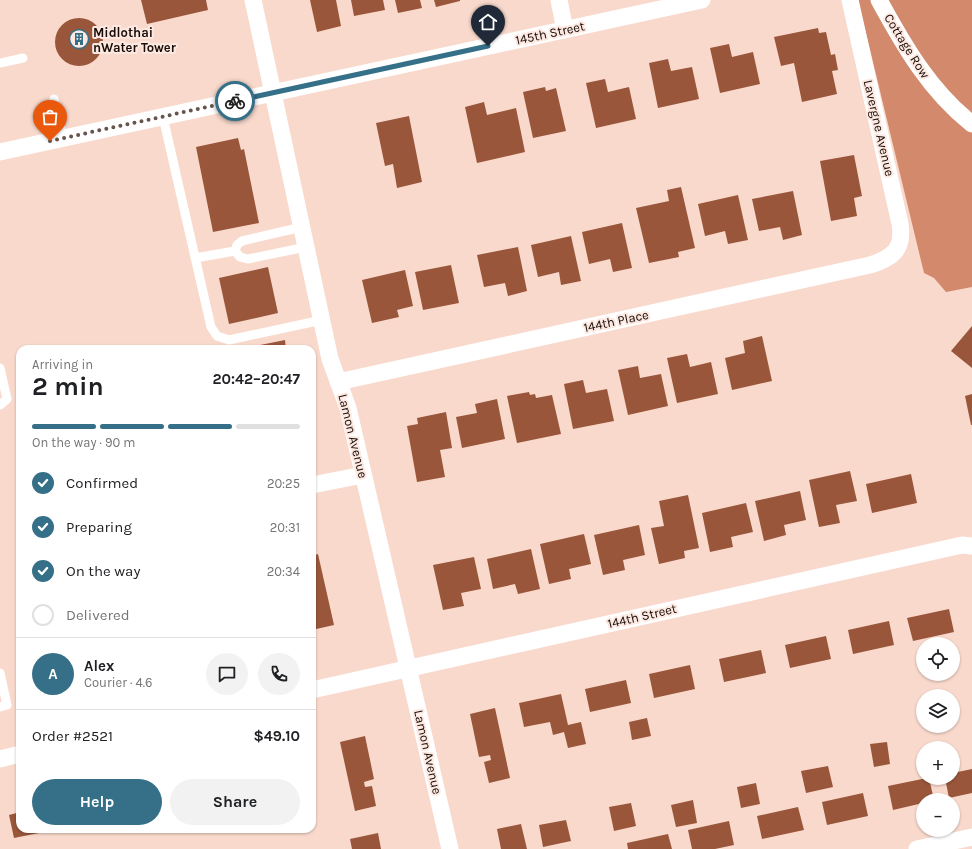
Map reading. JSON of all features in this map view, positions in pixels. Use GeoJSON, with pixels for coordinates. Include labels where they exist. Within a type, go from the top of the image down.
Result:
{"type":"FeatureCollection","features":[{"type":"Feature","properties":{"kind":"street","name":"Lamon Avenue"},"geometry":{"type":"LineString","coordinates":[[253,0],[330,359],[348,408],[450,849]]}},
{"type":"Feature","properties":{"kind":"street"},"geometry":{"type":"LineString","coordinates":[[558,0],[565,30]]}},
{"type":"Feature","properties":{"kind":"street","name":"145th Street"},"geometry":{"type":"LineString","coordinates":[[0,152],[702,0]]}},
{"type":"Feature","properties":{"kind":"street","name":"Lavergne Avenue"},"geometry":{"type":"LineString","coordinates":[[850,0],[900,224],[901,241],[893,255]]}},
{"type":"Feature","properties":{"kind":"street","name":"Cottage Row"},"geometry":{"type":"LineString","coordinates":[[879,0],[916,64],[938,92],[972,124]]}},
{"type":"Feature","properties":{"kind":"street","name":"144th Place"},"geometry":{"type":"LineString","coordinates":[[338,382],[870,265],[893,255]]}},
{"type":"Feature","properties":{"kind":"street"},"geometry":{"type":"LineString","coordinates":[[316,484],[363,475]]}},
{"type":"Feature","properties":{"kind":"street","name":"144th Street"},"geometry":{"type":"LineString","coordinates":[[316,689],[962,545],[972,546]]}},
{"type":"Feature","properties":{"kind":"street"},"geometry":{"type":"LineString","coordinates":[[0,759],[16,755]]}},
{"type":"Feature","properties":{"kind":"street"},"geometry":{"type":"LineString","coordinates":[[917,849],[972,837]]}},
{"type":"Feature","properties":{"kind":"lane"},"geometry":{"type":"LineString","coordinates":[[0,63],[23,58]]}},
{"type":"Feature","properties":{"kind":"lane"},"geometry":{"type":"LineString","coordinates":[[54,99],[63,138]]}},
{"type":"Feature","properties":{"kind":"lane"},"geometry":{"type":"LineString","coordinates":[[163,117],[211,327],[216,336],[229,340],[322,320]]}},
{"type":"Feature","properties":{"kind":"lane"},"geometry":{"type":"LineString","coordinates":[[235,252],[237,245],[242,241],[302,227]]}},
{"type":"Feature","properties":{"kind":"lane"},"geometry":{"type":"LineString","coordinates":[[235,252],[240,257],[248,259],[306,247]]}},
{"type":"Feature","properties":{"kind":"lane"},"geometry":{"type":"LineString","coordinates":[[195,258],[235,252]]}},
{"type":"Feature","properties":{"kind":"lane"},"geometry":{"type":"LineString","coordinates":[[0,368],[7,399],[0,405]]}},
{"type":"Feature","properties":{"kind":"lane"},"geometry":{"type":"LineString","coordinates":[[0,673],[7,705],[0,707]]}},
{"type":"Feature","properties":{"kind":"shaded area"},"geometry":{"type":"Polygon","coordinates":[[[858,0],[972,0],[972,287],[946,292],[934,278],[924,273],[858,0]]]}},
{"type":"Feature","properties":{"kind":"building"},"geometry":{"type":"Polygon","coordinates":[[[141,0],[206,0],[208,10],[147,24],[141,0]]]}},
{"type":"Feature","properties":{"kind":"building"},"geometry":{"type":"Polygon","coordinates":[[[310,0],[336,0],[341,26],[317,32],[310,0]]]}},
{"type":"Feature","properties":{"kind":"building"},"geometry":{"type":"Polygon","coordinates":[[[351,0],[383,0],[385,10],[354,16],[351,0]]]}},
{"type":"Feature","properties":{"kind":"building"},"geometry":{"type":"Polygon","coordinates":[[[395,0],[420,0],[422,8],[398,13],[395,0]]]}},
{"type":"Feature","properties":{"kind":"building"},"geometry":{"type":"Polygon","coordinates":[[[434,0],[460,0],[460,1],[436,7],[434,0]]]}},
{"type":"Feature","properties":{"kind":"building","name":"Midlothai nWater Tower"},"geometry":{"type":"Polygon","coordinates":[[[74,18],[84,18],[93,22],[99,28],[103,37],[103,47],[99,56],[93,62],[84,66],[74,66],[65,62],[59,56],[55,47],[55,37],[59,28],[65,22],[74,18]]]}},
{"type":"Feature","properties":{"kind":"building"},"geometry":{"type":"Polygon","coordinates":[[[818,28],[819,33],[826,32],[831,55],[835,54],[838,70],[832,71],[837,94],[802,102],[794,63],[781,66],[774,37],[818,28]]]}},
{"type":"Feature","properties":{"kind":"building"},"geometry":{"type":"Polygon","coordinates":[[[729,44],[732,57],[753,52],[760,84],[720,93],[710,48],[729,44]]]}},
{"type":"Feature","properties":{"kind":"building"},"geometry":{"type":"Polygon","coordinates":[[[668,59],[671,71],[692,67],[699,99],[658,108],[649,63],[668,59]]]}},
{"type":"Feature","properties":{"kind":"building"},"geometry":{"type":"Polygon","coordinates":[[[605,79],[608,92],[629,87],[636,119],[596,128],[586,83],[605,79]]]}},
{"type":"Feature","properties":{"kind":"building"},"geometry":{"type":"Polygon","coordinates":[[[545,87],[546,91],[556,88],[566,131],[533,138],[523,92],[545,87]]]}},
{"type":"Feature","properties":{"kind":"building"},"geometry":{"type":"Polygon","coordinates":[[[484,102],[487,115],[516,108],[525,152],[477,163],[465,107],[484,102]]]}},
{"type":"Feature","properties":{"kind":"building"},"geometry":{"type":"Polygon","coordinates":[[[409,116],[422,182],[397,188],[393,164],[385,166],[376,123],[409,116]]]}},
{"type":"Feature","properties":{"kind":"building"},"geometry":{"type":"Polygon","coordinates":[[[238,138],[241,150],[244,149],[259,223],[213,232],[196,147],[238,138]]]}},
{"type":"Feature","properties":{"kind":"building"},"geometry":{"type":"Polygon","coordinates":[[[854,155],[862,196],[854,198],[857,216],[831,221],[820,161],[854,155]]]}},
{"type":"Feature","properties":{"kind":"building"},"geometry":{"type":"Polygon","coordinates":[[[681,187],[695,248],[678,252],[679,257],[649,263],[636,208],[669,201],[667,190],[681,187]]]}},
{"type":"Feature","properties":{"kind":"building"},"geometry":{"type":"Polygon","coordinates":[[[793,191],[802,235],[783,240],[780,227],[759,231],[752,199],[793,191]]]}},
{"type":"Feature","properties":{"kind":"building"},"geometry":{"type":"Polygon","coordinates":[[[738,195],[748,240],[728,244],[725,231],[705,236],[698,204],[738,195]]]}},
{"type":"Feature","properties":{"kind":"building"},"geometry":{"type":"Polygon","coordinates":[[[622,223],[632,268],[613,272],[610,259],[589,264],[582,232],[622,223]]]}},
{"type":"Feature","properties":{"kind":"building"},"geometry":{"type":"Polygon","coordinates":[[[571,236],[581,281],[561,285],[559,272],[538,277],[531,245],[571,236]]]}},
{"type":"Feature","properties":{"kind":"building"},"geometry":{"type":"Polygon","coordinates":[[[518,247],[527,291],[508,296],[505,283],[484,287],[477,255],[518,247]]]}},
{"type":"Feature","properties":{"kind":"building"},"geometry":{"type":"Polygon","coordinates":[[[451,265],[459,303],[423,310],[415,272],[451,265]]]}},
{"type":"Feature","properties":{"kind":"building"},"geometry":{"type":"Polygon","coordinates":[[[268,267],[278,313],[229,324],[219,278],[268,267]]]}},
{"type":"Feature","properties":{"kind":"building"},"geometry":{"type":"Polygon","coordinates":[[[405,270],[413,306],[397,310],[399,317],[372,323],[362,280],[405,270]]]}},
{"type":"Feature","properties":{"kind":"building"},"geometry":{"type":"Polygon","coordinates":[[[972,326],[972,368],[951,351],[972,326]]]}},
{"type":"Feature","properties":{"kind":"building"},"geometry":{"type":"Polygon","coordinates":[[[762,336],[772,381],[732,390],[725,358],[745,353],[743,341],[762,336]]]}},
{"type":"Feature","properties":{"kind":"building"},"geometry":{"type":"Polygon","coordinates":[[[285,340],[286,345],[261,345],[285,340]]]}},
{"type":"Feature","properties":{"kind":"building"},"geometry":{"type":"Polygon","coordinates":[[[687,354],[690,367],[711,362],[718,394],[677,403],[667,358],[687,354]]]}},
{"type":"Feature","properties":{"kind":"building"},"geometry":{"type":"Polygon","coordinates":[[[638,366],[640,378],[661,374],[668,406],[628,415],[618,370],[638,366]]]}},
{"type":"Feature","properties":{"kind":"building"},"geometry":{"type":"Polygon","coordinates":[[[583,380],[586,393],[607,389],[614,421],[573,429],[564,384],[583,380]]]}},
{"type":"Feature","properties":{"kind":"building"},"geometry":{"type":"Polygon","coordinates":[[[529,392],[530,395],[535,394],[536,398],[552,395],[561,434],[517,443],[507,396],[529,392]]]}},
{"type":"Feature","properties":{"kind":"building"},"geometry":{"type":"Polygon","coordinates":[[[972,394],[972,425],[971,425],[965,396],[972,394]]]}},
{"type":"Feature","properties":{"kind":"building"},"geometry":{"type":"Polygon","coordinates":[[[497,399],[505,439],[462,448],[456,417],[477,413],[475,404],[497,399]]]}},
{"type":"Feature","properties":{"kind":"building"},"geometry":{"type":"Polygon","coordinates":[[[446,412],[452,448],[440,450],[445,477],[417,482],[407,426],[418,424],[417,418],[446,412]]]}},
{"type":"Feature","properties":{"kind":"building"},"geometry":{"type":"Polygon","coordinates":[[[850,471],[857,501],[836,505],[840,523],[819,527],[809,480],[850,471]]]}},
{"type":"Feature","properties":{"kind":"building"},"geometry":{"type":"Polygon","coordinates":[[[911,474],[917,503],[872,513],[866,484],[911,474]]]}},
{"type":"Feature","properties":{"kind":"building"},"geometry":{"type":"Polygon","coordinates":[[[800,491],[806,520],[784,525],[786,535],[764,541],[755,501],[800,491]]]}},
{"type":"Feature","properties":{"kind":"building"},"geometry":{"type":"Polygon","coordinates":[[[688,495],[699,548],[684,551],[685,558],[659,564],[651,528],[664,526],[659,501],[688,495]]]}},
{"type":"Feature","properties":{"kind":"building"},"geometry":{"type":"Polygon","coordinates":[[[746,503],[753,532],[731,537],[733,547],[710,552],[702,513],[746,503]]]}},
{"type":"Feature","properties":{"kind":"building"},"geometry":{"type":"Polygon","coordinates":[[[639,525],[645,555],[623,560],[625,570],[603,575],[594,535],[639,525]]]}},
{"type":"Feature","properties":{"kind":"building"},"geometry":{"type":"Polygon","coordinates":[[[584,534],[591,564],[569,569],[571,579],[549,584],[540,544],[584,534]]]}},
{"type":"Feature","properties":{"kind":"building"},"geometry":{"type":"Polygon","coordinates":[[[531,549],[540,589],[518,594],[515,584],[493,589],[487,559],[531,549]]]}},
{"type":"Feature","properties":{"kind":"building"},"geometry":{"type":"Polygon","coordinates":[[[318,554],[334,625],[316,629],[316,555],[318,554]]]}},
{"type":"Feature","properties":{"kind":"building"},"geometry":{"type":"Polygon","coordinates":[[[474,557],[481,589],[461,593],[464,606],[443,610],[433,565],[474,557]]]}},
{"type":"Feature","properties":{"kind":"building"},"geometry":{"type":"Polygon","coordinates":[[[949,609],[954,632],[931,637],[916,637],[916,640],[913,641],[907,618],[949,609]]]}},
{"type":"Feature","properties":{"kind":"building"},"geometry":{"type":"Polygon","coordinates":[[[889,621],[894,645],[853,654],[848,630],[889,621]]]}},
{"type":"Feature","properties":{"kind":"building"},"geometry":{"type":"Polygon","coordinates":[[[826,636],[831,659],[790,668],[785,645],[826,636]]]}},
{"type":"Feature","properties":{"kind":"building"},"geometry":{"type":"Polygon","coordinates":[[[761,650],[766,673],[724,682],[719,659],[761,650]]]}},
{"type":"Feature","properties":{"kind":"building"},"geometry":{"type":"Polygon","coordinates":[[[690,665],[695,689],[654,698],[649,674],[690,665]]]}},
{"type":"Feature","properties":{"kind":"building"},"geometry":{"type":"Polygon","coordinates":[[[626,680],[631,703],[590,712],[585,689],[626,680]]]}},
{"type":"Feature","properties":{"kind":"building"},"geometry":{"type":"Polygon","coordinates":[[[561,694],[568,725],[581,722],[586,744],[568,748],[564,732],[553,735],[550,722],[524,727],[519,703],[561,694]]]}},
{"type":"Feature","properties":{"kind":"building"},"geometry":{"type":"Polygon","coordinates":[[[495,708],[510,778],[489,783],[484,762],[491,760],[490,755],[479,757],[470,714],[495,708]]]}},
{"type":"Feature","properties":{"kind":"building"},"geometry":{"type":"Polygon","coordinates":[[[647,718],[651,736],[632,740],[629,722],[647,718]]]}},
{"type":"Feature","properties":{"kind":"building"},"geometry":{"type":"Polygon","coordinates":[[[365,736],[374,779],[364,782],[365,787],[372,786],[376,806],[355,811],[340,742],[365,736]]]}},
{"type":"Feature","properties":{"kind":"building"},"geometry":{"type":"Polygon","coordinates":[[[887,742],[890,764],[874,767],[870,744],[887,742]]]}},
{"type":"Feature","properties":{"kind":"building"},"geometry":{"type":"Polygon","coordinates":[[[828,766],[833,787],[806,793],[801,771],[828,766]]]}},
{"type":"Feature","properties":{"kind":"building"},"geometry":{"type":"Polygon","coordinates":[[[972,769],[972,793],[960,796],[960,793],[948,793],[946,785],[960,785],[960,772],[972,769]]]}},
{"type":"Feature","properties":{"kind":"building"},"geometry":{"type":"Polygon","coordinates":[[[916,780],[916,785],[931,785],[932,793],[916,793],[916,805],[893,810],[888,786],[916,780]]]}},
{"type":"Feature","properties":{"kind":"building"},"geometry":{"type":"Polygon","coordinates":[[[756,783],[760,804],[741,808],[737,787],[756,783]]]}},
{"type":"Feature","properties":{"kind":"building"},"geometry":{"type":"Polygon","coordinates":[[[863,793],[868,816],[827,825],[822,802],[863,793]]]}},
{"type":"Feature","properties":{"kind":"building"},"geometry":{"type":"Polygon","coordinates":[[[693,800],[697,823],[676,827],[671,805],[693,800]]]}},
{"type":"Feature","properties":{"kind":"building"},"geometry":{"type":"Polygon","coordinates":[[[631,803],[636,826],[614,831],[609,807],[631,803]]]}},
{"type":"Feature","properties":{"kind":"building"},"geometry":{"type":"Polygon","coordinates":[[[798,807],[804,830],[762,839],[757,816],[798,807]]]}},
{"type":"Feature","properties":{"kind":"building"},"geometry":{"type":"Polygon","coordinates":[[[16,813],[16,833],[39,833],[14,838],[9,815],[16,813]]]}},
{"type":"Feature","properties":{"kind":"building"},"geometry":{"type":"Polygon","coordinates":[[[566,820],[571,841],[543,847],[539,825],[566,820]]]}},
{"type":"Feature","properties":{"kind":"building"},"geometry":{"type":"Polygon","coordinates":[[[729,821],[734,845],[715,849],[692,849],[688,830],[729,821]]]}},
{"type":"Feature","properties":{"kind":"building"},"geometry":{"type":"Polygon","coordinates":[[[521,824],[527,849],[501,849],[497,829],[521,824]]]}},
{"type":"Feature","properties":{"kind":"building"},"geometry":{"type":"Polygon","coordinates":[[[378,833],[381,849],[352,849],[350,839],[378,833]]]}},
{"type":"Feature","properties":{"kind":"building"},"geometry":{"type":"Polygon","coordinates":[[[668,834],[672,849],[628,849],[627,843],[668,834]]]}},
{"type":"Feature","properties":{"kind":"way so far"},"geometry":{"type":"LineString","coordinates":[[50,141],[235,101]]}},
{"type":"Feature","properties":{"kind":"place","name":"Midlothai nWater Tower"},"geometry":{"type":"Point","coordinates":[79,39]}},
{"type":"Feature","properties":{"kind":"route"},"geometry":{"type":"LineString","coordinates":[[235,101],[488,46]]}}]}
